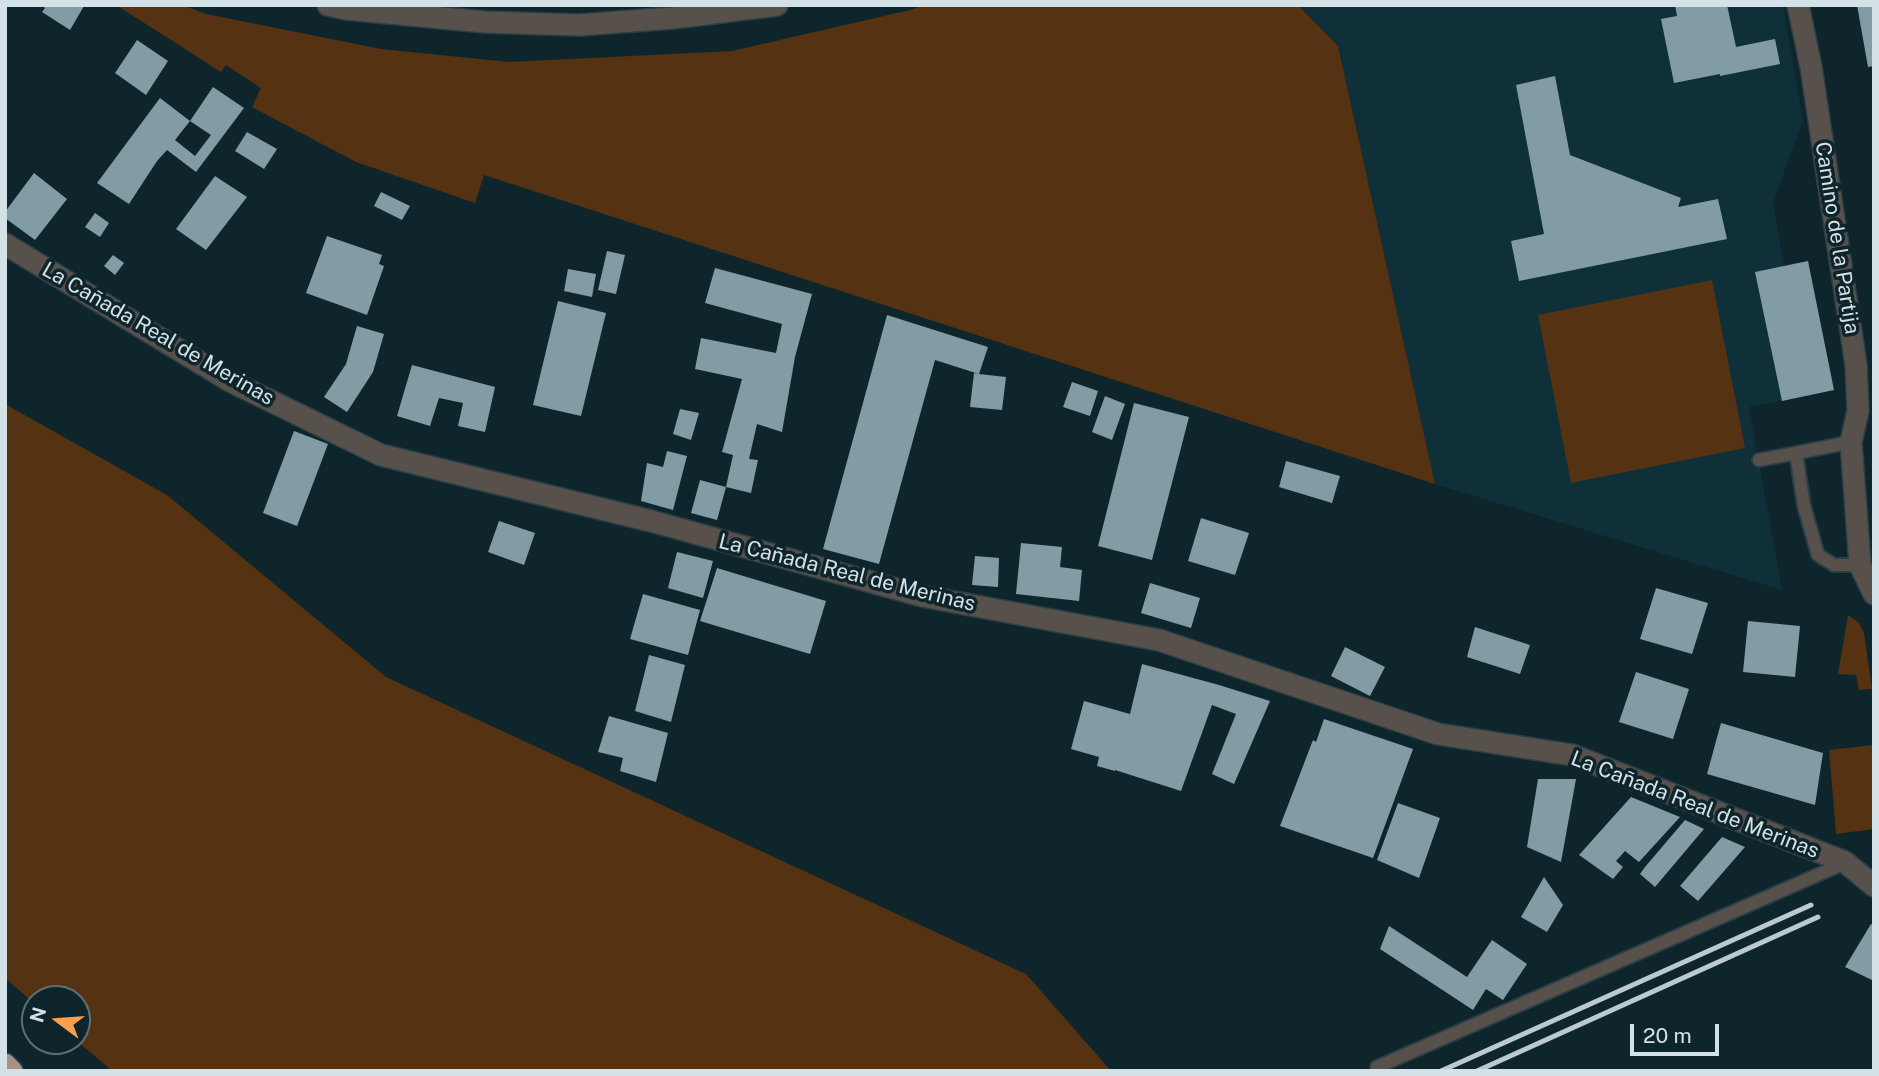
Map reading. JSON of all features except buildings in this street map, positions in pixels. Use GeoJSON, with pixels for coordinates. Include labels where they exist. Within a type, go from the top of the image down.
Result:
{"type":"FeatureCollection","features":[{"type":"Feature","properties":{"kind":"highway"},"geometry":{"type":"LineString","coordinates":[[5,1064],[12,1071]]}},
{"type":"Feature","properties":{"kind":"street"},"geometry":{"type":"LineString","coordinates":[[328,5],[485,22],[579,25],[673,18],[777,5]]}},
{"type":"Feature","properties":{"kind":"street","name":"Camino de la Partija"},"geometry":{"type":"LineString","coordinates":[[1798,5],[1811,67],[1856,365],[1858,411],[1851,442],[1860,565],[1874,594]]}},
{"type":"Feature","properties":{"kind":"street","name":"La Cañada Real de Merinas"},"geometry":{"type":"LineString","coordinates":[[5,244],[230,381],[381,455],[651,521],[922,596],[1159,640],[1438,734],[1572,755],[1845,862],[1874,887]]}},
{"type":"Feature","properties":{"kind":"lane"},"geometry":{"type":"LineString","coordinates":[[1759,460],[1851,442]]}},
{"type":"Feature","properties":{"kind":"lane"},"geometry":{"type":"LineString","coordinates":[[1796,453],[1804,506],[1818,555],[1834,565],[1860,565]]}},
{"type":"Feature","properties":{"kind":"lane"},"geometry":{"type":"LineString","coordinates":[[1377,1067],[1845,862]]}},
{"type":"Feature","properties":{"kind":"shaded area"},"geometry":{"type":"Polygon","coordinates":[[[116,5],[182,5],[206,14],[381,49],[509,62],[732,51],[925,5],[1298,5],[1338,46],[1435,484],[484,175],[475,203],[356,162],[252,107],[261,88],[226,65],[221,72],[116,5]]]}},
{"type":"Feature","properties":{"kind":"shaded area"},"geometry":{"type":"Polygon","coordinates":[[[1298,5],[1783,5],[1803,120],[1773,203],[1784,265],[1808,261],[1834,390],[1749,407],[1782,590],[1435,484],[1338,46],[1298,5]]]}},
{"type":"Feature","properties":{"kind":"shaded area"},"geometry":{"type":"Polygon","coordinates":[[[1712,280],[1745,448],[1571,483],[1538,315],[1712,280]]]}},
{"type":"Feature","properties":{"kind":"shaded area"},"geometry":{"type":"Polygon","coordinates":[[[5,404],[167,495],[386,677],[1026,974],[1111,1071],[112,1071],[91,1053],[91,985],[21,985],[21,992],[5,978],[5,404]]]}},
{"type":"Feature","properties":{"kind":"shaded area"},"geometry":{"type":"Polygon","coordinates":[[[1848,615],[1859,623],[1864,633],[1872,689],[1859,690],[1856,675],[1838,674],[1848,615]]]}},
{"type":"Feature","properties":{"kind":"shaded area"},"geometry":{"type":"Polygon","coordinates":[[[1874,745],[1874,829],[1836,834],[1829,750],[1874,745]]]}},
{"type":"Feature","properties":{"kind":"railway"},"geometry":{"type":"LineString","coordinates":[[1441,1071],[1811,905]]}},
{"type":"Feature","properties":{"kind":"railway"},"geometry":{"type":"LineString","coordinates":[[1477,1071],[1818,917]]}}]}
